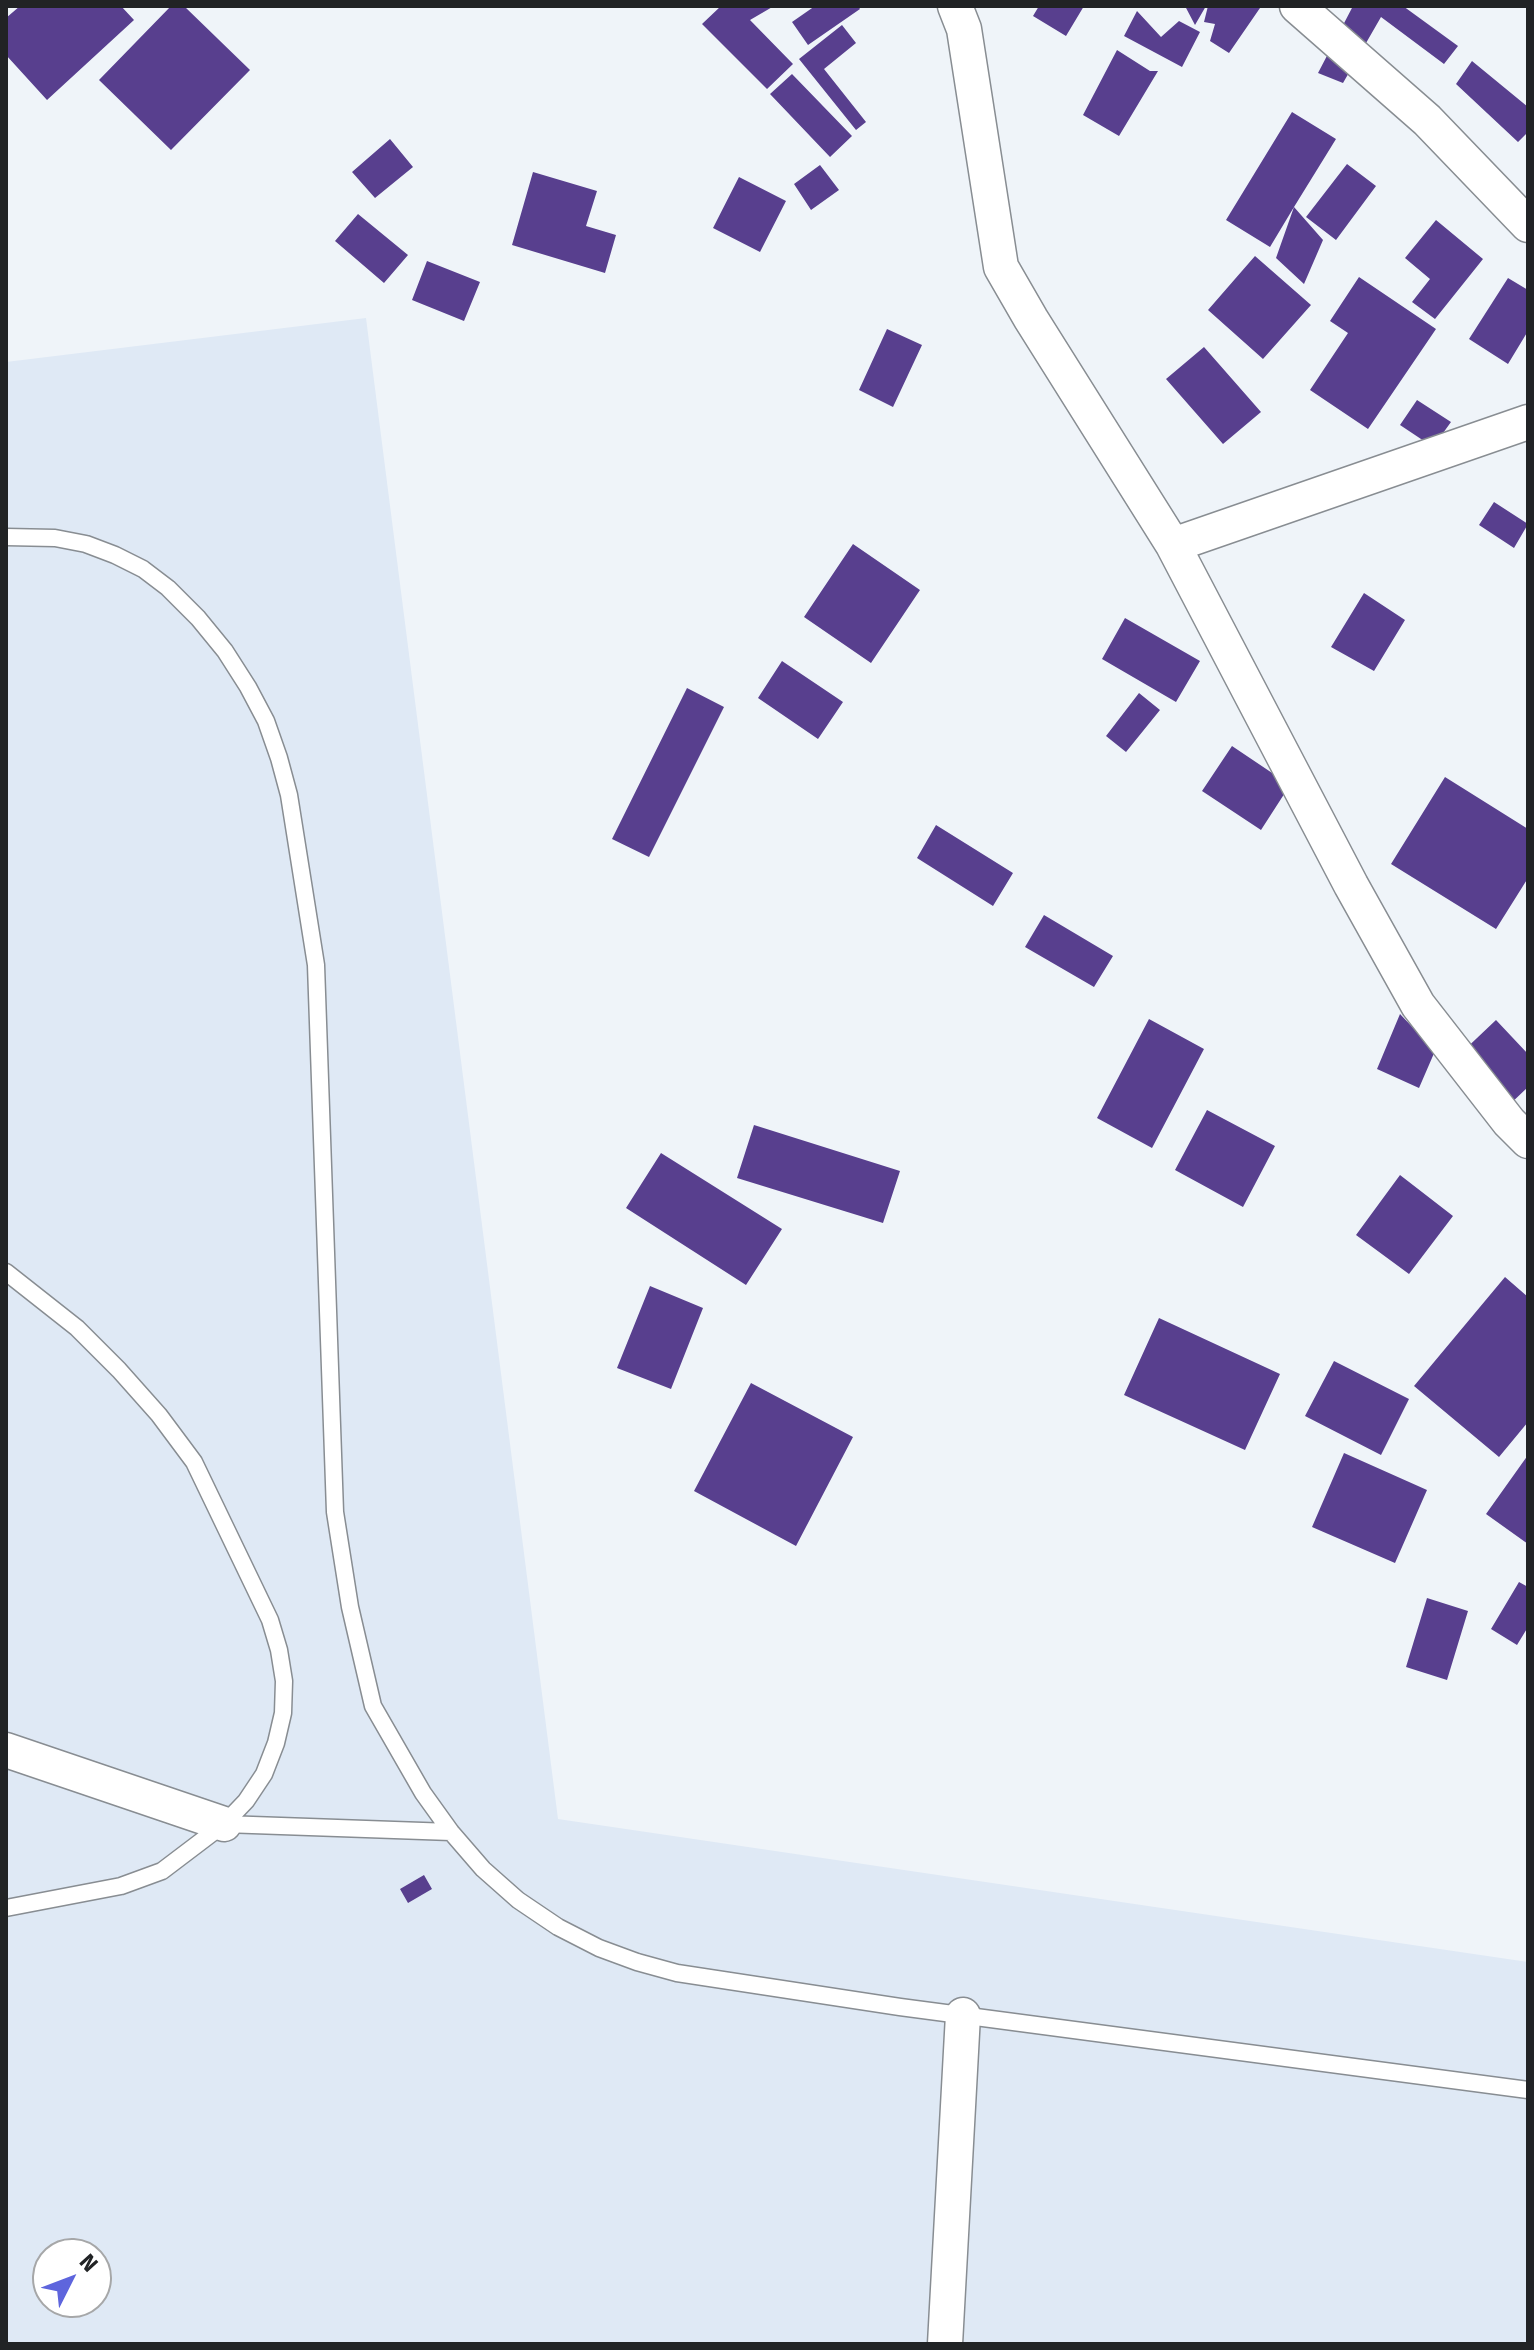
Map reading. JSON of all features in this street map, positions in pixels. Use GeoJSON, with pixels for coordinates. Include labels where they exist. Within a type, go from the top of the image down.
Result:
{"type":"FeatureCollection","features":[{"type":"Feature","properties":{"kind":"street"},"geometry":{"type":"LineString","coordinates":[[955,6],[964,29],[1001,267],[1173,545],[1351,885],[1418,1005],[1509,1122],[1528,1141]]}},
{"type":"Feature","properties":{"kind":"street"},"geometry":{"type":"LineString","coordinates":[[1297,6],[1427,120],[1528,225]]}},
{"type":"Feature","properties":{"kind":"street"},"geometry":{"type":"LineString","coordinates":[[1173,545],[1528,422]]}},
{"type":"Feature","properties":{"kind":"street"},"geometry":{"type":"LineString","coordinates":[[6,1750],[224,1824]]}},
{"type":"Feature","properties":{"kind":"street"},"geometry":{"type":"LineString","coordinates":[[945,2344],[963,2015]]}},
{"type":"Feature","properties":{"kind":"lane"},"geometry":{"type":"LineString","coordinates":[[6,537],[55,538],[86,544],[143,569],[168,588],[225,651],[266,721],[289,795],[316,965],[335,1512],[350,1607],[373,1706],[423,1793],[483,1869],[518,1900],[558,1927],[599,1948],[677,1973],[963,2015],[1528,2090]]}},
{"type":"Feature","properties":{"kind":"lane"},"geometry":{"type":"LineString","coordinates":[[6,1272],[77,1328],[119,1370],[159,1415],[194,1462],[270,1620],[284,1681],[283,1713],[264,1774],[246,1801],[224,1824],[162,1871],[121,1886],[6,1908]]}},
{"type":"Feature","properties":{"kind":"lane"},"geometry":{"type":"LineString","coordinates":[[224,1824],[451,1832]]}},
{"type":"Feature","properties":{"kind":"shaded area"},"geometry":{"type":"Polygon","coordinates":[[[366,318],[558,1819],[1528,1962],[1528,2344],[6,2344],[6,362],[366,318]]]}},
{"type":"Feature","properties":{"kind":"building"},"geometry":{"type":"Polygon","coordinates":[[[20,6],[121,6],[134,20],[47,100],[6,55],[6,18],[20,6]]]}},
{"type":"Feature","properties":{"kind":"building"},"geometry":{"type":"Polygon","coordinates":[[[171,6],[184,6],[250,70],[171,150],[99,80],[171,6]]]}},
{"type":"Feature","properties":{"kind":"building"},"geometry":{"type":"Polygon","coordinates":[[[721,6],[774,6],[750,20],[793,64],[767,89],[702,24],[721,6]]]}},
{"type":"Feature","properties":{"kind":"building"},"geometry":{"type":"Polygon","coordinates":[[[815,6],[858,6],[860,9],[808,45],[792,22],[815,6]]]}},
{"type":"Feature","properties":{"kind":"building"},"geometry":{"type":"Polygon","coordinates":[[[1039,6],[1084,6],[1066,36],[1033,16],[1039,6]]]}},
{"type":"Feature","properties":{"kind":"building"},"geometry":{"type":"Polygon","coordinates":[[[1185,6],[1206,6],[1195,25],[1185,6]]]}},
{"type":"Feature","properties":{"kind":"building"},"geometry":{"type":"Polygon","coordinates":[[[1208,6],[1260,8],[1229,53],[1210,41],[1215,24],[1204,22],[1208,6]]]}},
{"type":"Feature","properties":{"kind":"building"},"geometry":{"type":"Polygon","coordinates":[[[1353,6],[1403,6],[1458,46],[1444,64],[1381,17],[1343,83],[1318,73],[1353,6]]]}},
{"type":"Feature","properties":{"kind":"building"},"geometry":{"type":"Polygon","coordinates":[[[1137,11],[1161,37],[1179,21],[1200,32],[1182,67],[1124,36],[1137,11]]]}},
{"type":"Feature","properties":{"kind":"building"},"geometry":{"type":"Polygon","coordinates":[[[842,25],[856,43],[824,69],[866,122],[856,130],[799,59],[842,25]]]}},
{"type":"Feature","properties":{"kind":"building"},"geometry":{"type":"Polygon","coordinates":[[[1117,50],[1150,71],[1158,71],[1119,136],[1083,115],[1117,50]]]}},
{"type":"Feature","properties":{"kind":"building"},"geometry":{"type":"Polygon","coordinates":[[[1472,61],[1528,107],[1528,132],[1518,142],[1456,84],[1472,61]]]}},
{"type":"Feature","properties":{"kind":"building"},"geometry":{"type":"Polygon","coordinates":[[[792,74],[852,136],[830,157],[770,94],[792,74]]]}},
{"type":"Feature","properties":{"kind":"building"},"geometry":{"type":"Polygon","coordinates":[[[1292,112],[1336,139],[1270,247],[1226,220],[1292,112]]]}},
{"type":"Feature","properties":{"kind":"building"},"geometry":{"type":"Polygon","coordinates":[[[390,139],[413,167],[375,198],[352,172],[390,139]]]}},
{"type":"Feature","properties":{"kind":"building"},"geometry":{"type":"Polygon","coordinates":[[[1347,164],[1376,186],[1336,240],[1306,217],[1347,164]]]}},
{"type":"Feature","properties":{"kind":"building"},"geometry":{"type":"Polygon","coordinates":[[[820,165],[839,190],[811,210],[794,184],[820,165]]]}},
{"type":"Feature","properties":{"kind":"building"},"geometry":{"type":"Polygon","coordinates":[[[533,172],[597,191],[586,226],[616,235],[605,273],[512,245],[533,172]]]}},
{"type":"Feature","properties":{"kind":"building"},"geometry":{"type":"Polygon","coordinates":[[[739,177],[786,201],[760,252],[713,228],[739,177]]]}},
{"type":"Feature","properties":{"kind":"building"},"geometry":{"type":"Polygon","coordinates":[[[1294,207],[1323,240],[1304,284],[1276,258],[1294,207]]]}},
{"type":"Feature","properties":{"kind":"building"},"geometry":{"type":"Polygon","coordinates":[[[358,214],[408,255],[384,283],[335,241],[358,214]]]}},
{"type":"Feature","properties":{"kind":"building"},"geometry":{"type":"Polygon","coordinates":[[[1436,220],[1483,259],[1435,319],[1412,302],[1430,279],[1405,258],[1436,220]]]}},
{"type":"Feature","properties":{"kind":"building"},"geometry":{"type":"Polygon","coordinates":[[[1255,256],[1311,305],[1263,359],[1208,310],[1255,256]]]}},
{"type":"Feature","properties":{"kind":"building"},"geometry":{"type":"Polygon","coordinates":[[[427,261],[480,282],[464,321],[412,300],[427,261]]]}},
{"type":"Feature","properties":{"kind":"building"},"geometry":{"type":"Polygon","coordinates":[[[1359,277],[1436,329],[1368,429],[1310,390],[1348,333],[1330,321],[1359,277]]]}},
{"type":"Feature","properties":{"kind":"building"},"geometry":{"type":"Polygon","coordinates":[[[1508,278],[1528,290],[1528,331],[1508,364],[1469,339],[1508,278]]]}},
{"type":"Feature","properties":{"kind":"building"},"geometry":{"type":"Polygon","coordinates":[[[887,329],[922,345],[893,407],[859,390],[887,329]]]}},
{"type":"Feature","properties":{"kind":"building"},"geometry":{"type":"Polygon","coordinates":[[[1204,347],[1261,412],[1223,444],[1166,379],[1204,347]]]}},
{"type":"Feature","properties":{"kind":"building"},"geometry":{"type":"Polygon","coordinates":[[[1417,400],[1451,422],[1433,447],[1400,425],[1417,400]]]}},
{"type":"Feature","properties":{"kind":"building"},"geometry":{"type":"Polygon","coordinates":[[[1494,502],[1528,524],[1514,548],[1479,525],[1494,502]]]}},
{"type":"Feature","properties":{"kind":"building"},"geometry":{"type":"Polygon","coordinates":[[[853,544],[920,590],[871,663],[804,617],[853,544]]]}},
{"type":"Feature","properties":{"kind":"building"},"geometry":{"type":"Polygon","coordinates":[[[1364,593],[1405,620],[1374,671],[1331,647],[1364,593]]]}},
{"type":"Feature","properties":{"kind":"building"},"geometry":{"type":"Polygon","coordinates":[[[1125,618],[1200,661],[1176,702],[1102,659],[1125,618]]]}},
{"type":"Feature","properties":{"kind":"building"},"geometry":{"type":"Polygon","coordinates":[[[782,661],[843,702],[818,739],[758,698],[782,661]]]}},
{"type":"Feature","properties":{"kind":"building"},"geometry":{"type":"Polygon","coordinates":[[[687,688],[724,707],[649,857],[612,839],[687,688]]]}},
{"type":"Feature","properties":{"kind":"building"},"geometry":{"type":"Polygon","coordinates":[[[1139,693],[1160,710],[1126,752],[1106,736],[1139,693]]]}},
{"type":"Feature","properties":{"kind":"building"},"geometry":{"type":"Polygon","coordinates":[[[1232,746],[1290,785],[1261,830],[1202,791],[1232,746]]]}},
{"type":"Feature","properties":{"kind":"building"},"geometry":{"type":"Polygon","coordinates":[[[1445,777],[1528,829],[1528,878],[1496,929],[1391,864],[1445,777]]]}},
{"type":"Feature","properties":{"kind":"building"},"geometry":{"type":"Polygon","coordinates":[[[936,825],[1013,873],[993,906],[917,858],[936,825]]]}},
{"type":"Feature","properties":{"kind":"building"},"geometry":{"type":"Polygon","coordinates":[[[1044,915],[1113,956],[1094,987],[1025,947],[1044,915]]]}},
{"type":"Feature","properties":{"kind":"building"},"geometry":{"type":"Polygon","coordinates":[[[1400,1014],[1435,1051],[1419,1088],[1377,1069],[1400,1014]]]}},
{"type":"Feature","properties":{"kind":"building"},"geometry":{"type":"Polygon","coordinates":[[[1149,1019],[1204,1049],[1152,1148],[1097,1118],[1149,1019]]]}},
{"type":"Feature","properties":{"kind":"building"},"geometry":{"type":"Polygon","coordinates":[[[1496,1020],[1528,1054],[1528,1087],[1507,1107],[1458,1056],[1496,1020]]]}},
{"type":"Feature","properties":{"kind":"building"},"geometry":{"type":"Polygon","coordinates":[[[1207,1110],[1275,1146],[1243,1207],[1175,1170],[1207,1110]]]}},
{"type":"Feature","properties":{"kind":"building"},"geometry":{"type":"Polygon","coordinates":[[[754,1125],[900,1171],[883,1223],[737,1178],[754,1125]]]}},
{"type":"Feature","properties":{"kind":"building"},"geometry":{"type":"Polygon","coordinates":[[[661,1153],[782,1229],[746,1285],[626,1208],[661,1153]]]}},
{"type":"Feature","properties":{"kind":"building"},"geometry":{"type":"Polygon","coordinates":[[[1400,1175],[1453,1216],[1409,1274],[1356,1235],[1400,1175]]]}},
{"type":"Feature","properties":{"kind":"building"},"geometry":{"type":"Polygon","coordinates":[[[1505,1277],[1528,1297],[1528,1422],[1499,1457],[1414,1386],[1505,1277]]]}},
{"type":"Feature","properties":{"kind":"building"},"geometry":{"type":"Polygon","coordinates":[[[650,1286],[703,1308],[671,1389],[617,1368],[650,1286]]]}},
{"type":"Feature","properties":{"kind":"building"},"geometry":{"type":"Polygon","coordinates":[[[1159,1318],[1280,1374],[1245,1450],[1124,1395],[1159,1318]]]}},
{"type":"Feature","properties":{"kind":"building"},"geometry":{"type":"Polygon","coordinates":[[[1334,1361],[1409,1399],[1381,1455],[1305,1416],[1334,1361]]]}},
{"type":"Feature","properties":{"kind":"building"},"geometry":{"type":"Polygon","coordinates":[[[751,1383],[853,1437],[796,1546],[694,1491],[751,1383]]]}},
{"type":"Feature","properties":{"kind":"building"},"geometry":{"type":"Polygon","coordinates":[[[1344,1453],[1427,1490],[1395,1563],[1312,1527],[1344,1453]]]}},
{"type":"Feature","properties":{"kind":"building"},"geometry":{"type":"Polygon","coordinates":[[[1528,1455],[1528,1544],[1486,1514],[1528,1455]]]}},
{"type":"Feature","properties":{"kind":"building"},"geometry":{"type":"Polygon","coordinates":[[[1519,1582],[1528,1587],[1528,1627],[1517,1645],[1491,1629],[1519,1582]]]}},
{"type":"Feature","properties":{"kind":"building"},"geometry":{"type":"Polygon","coordinates":[[[1427,1598],[1468,1611],[1447,1680],[1406,1667],[1427,1598]]]}},
{"type":"Feature","properties":{"kind":"building"},"geometry":{"type":"Polygon","coordinates":[[[424,1875],[432,1889],[408,1903],[400,1889],[424,1875]]]}}]}
